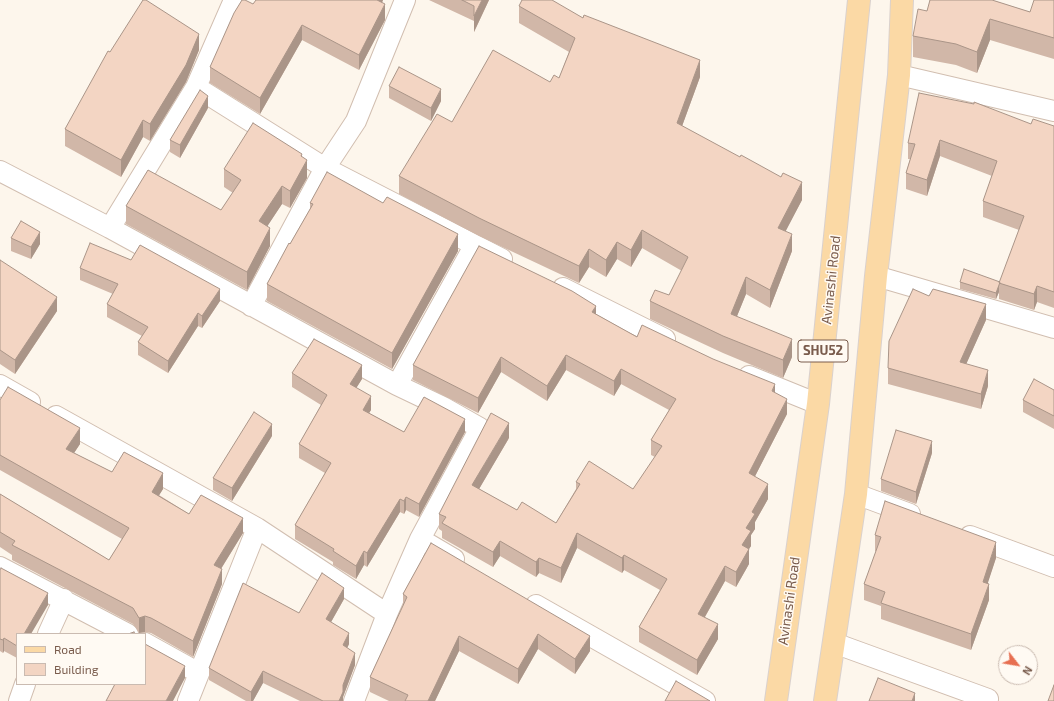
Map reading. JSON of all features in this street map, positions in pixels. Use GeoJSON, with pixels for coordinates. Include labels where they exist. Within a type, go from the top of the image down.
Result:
{"type":"FeatureCollection","features":[{"type":"Feature","properties":{"kind":"main road","name":"Avinashi Road"},"geometry":{"type":"LineString","coordinates":[[776,701],[818,404],[859,0]]}},
{"type":"Feature","properties":{"kind":"main road","name":"SHU52"},"geometry":{"type":"LineString","coordinates":[[825,701],[856,494],[876,276],[899,75],[902,0]]}},
{"type":"Feature","properties":{"kind":"street"},"geometry":{"type":"LineString","coordinates":[[110,228],[196,87],[234,0]]}},
{"type":"Feature","properties":{"kind":"street"},"geometry":{"type":"LineString","coordinates":[[251,306],[325,168],[356,121],[405,0]]}},
{"type":"Feature","properties":{"kind":"street"},"geometry":{"type":"LineString","coordinates":[[899,75],[1054,111]]}},
{"type":"Feature","properties":{"kind":"street"},"geometry":{"type":"LineString","coordinates":[[196,87],[325,168],[474,246],[516,266]]}},
{"type":"Feature","properties":{"kind":"street"},"geometry":{"type":"LineString","coordinates":[[0,172],[110,228],[397,385],[443,407],[480,428],[420,539],[387,614],[354,701]]}},
{"type":"Feature","properties":{"kind":"street"},"geometry":{"type":"LineString","coordinates":[[397,385],[474,246]]}},
{"type":"Feature","properties":{"kind":"street"},"geometry":{"type":"LineString","coordinates":[[876,276],[1054,328]]}},
{"type":"Feature","properties":{"kind":"street"},"geometry":{"type":"LineString","coordinates":[[544,279],[684,348]]}},
{"type":"Feature","properties":{"kind":"street"},"geometry":{"type":"LineString","coordinates":[[732,370],[818,404]]}},
{"type":"Feature","properties":{"kind":"street"},"geometry":{"type":"LineString","coordinates":[[0,385],[257,528],[387,614]]}},
{"type":"Feature","properties":{"kind":"street"},"geometry":{"type":"LineString","coordinates":[[856,494],[929,521]]}},
{"type":"Feature","properties":{"kind":"street"},"geometry":{"type":"LineString","coordinates":[[188,701],[257,528]]}},
{"type":"Feature","properties":{"kind":"street"},"geometry":{"type":"LineString","coordinates":[[951,529],[1054,567]]}},
{"type":"Feature","properties":{"kind":"street"},"geometry":{"type":"LineString","coordinates":[[420,539],[468,567]]}},
{"type":"Feature","properties":{"kind":"street"},"geometry":{"type":"LineString","coordinates":[[0,567],[64,599],[126,633]]}},
{"type":"Feature","properties":{"kind":"street"},"geometry":{"type":"LineString","coordinates":[[517,594],[705,701]]}},
{"type":"Feature","properties":{"kind":"street"},"geometry":{"type":"LineString","coordinates":[[48,633],[64,599]]}},
{"type":"Feature","properties":{"kind":"street"},"geometry":{"type":"LineString","coordinates":[[834,642],[988,699]]}},
{"type":"Feature","properties":{"kind":"street"},"geometry":{"type":"LineString","coordinates":[[146,645],[199,673]]}},
{"type":"Feature","properties":{"kind":"street"},"geometry":{"type":"LineString","coordinates":[[19,701],[26,685]]}},
{"type":"Feature","properties":{"kind":"building"},"geometry":{"type":"Polygon","coordinates":[[[143,0],[146,0],[199,34],[186,65],[150,124],[143,120],[121,160],[65,129],[108,51],[110,52],[143,0]]]}},
{"type":"Feature","properties":{"kind":"building"},"geometry":{"type":"Polygon","coordinates":[[[242,0],[253,4],[256,0],[377,0],[385,4],[359,55],[302,25],[260,98],[210,67],[234,13],[242,0]]]}},
{"type":"Feature","properties":{"kind":"building"},"geometry":{"type":"Polygon","coordinates":[[[462,0],[482,0],[474,16],[474,6],[462,0]]]}},
{"type":"Feature","properties":{"kind":"building"},"geometry":{"type":"Polygon","coordinates":[[[522,0],[552,0],[583,18],[584,15],[700,60],[677,123],[781,177],[783,173],[802,182],[778,228],[792,234],[770,290],[746,277],[731,314],[792,339],[783,360],[723,336],[650,301],[655,290],[669,295],[688,257],[642,230],[631,250],[617,242],[606,260],[589,249],[579,266],[479,218],[399,176],[437,114],[452,122],[493,50],[550,82],[554,75],[559,78],[575,38],[519,6],[522,0]]]}},
{"type":"Feature","properties":{"kind":"building"},"geometry":{"type":"Polygon","coordinates":[[[930,0],[992,0],[1030,12],[1034,0],[1054,0],[1054,38],[990,19],[977,52],[956,44],[913,36],[918,9],[927,11],[930,0]]]}},
{"type":"Feature","properties":{"kind":"building"},"geometry":{"type":"Polygon","coordinates":[[[399,67],[441,89],[431,108],[389,86],[399,67]]]}},
{"type":"Feature","properties":{"kind":"building"},"geometry":{"type":"Polygon","coordinates":[[[200,90],[208,96],[180,145],[170,140],[200,90]]]}},
{"type":"Feature","properties":{"kind":"building"},"geometry":{"type":"Polygon","coordinates":[[[919,93],[974,104],[974,102],[1031,124],[1033,119],[1054,126],[1054,292],[1037,286],[1034,294],[999,283],[1024,216],[983,201],[997,161],[940,140],[927,180],[906,173],[915,144],[908,143],[919,93]]]}},
{"type":"Feature","properties":{"kind":"building"},"geometry":{"type":"Polygon","coordinates":[[[253,123],[302,154],[301,156],[307,160],[290,191],[282,186],[259,221],[270,228],[247,272],[126,206],[148,170],[221,210],[241,180],[224,169],[253,123]]]}},
{"type":"Feature","properties":{"kind":"building"},"geometry":{"type":"Polygon","coordinates":[[[327,172],[383,203],[387,197],[458,234],[392,353],[267,284],[289,243],[290,244],[313,204],[310,203],[327,172]]]}},
{"type":"Feature","properties":{"kind":"building"},"geometry":{"type":"Polygon","coordinates":[[[21,221],[40,232],[31,247],[11,238],[21,221]]]}},
{"type":"Feature","properties":{"kind":"building"},"geometry":{"type":"Polygon","coordinates":[[[90,243],[131,260],[140,245],[220,289],[202,316],[198,313],[168,361],[138,342],[148,327],[107,304],[118,284],[80,268],[90,243]]]}},
{"type":"Feature","properties":{"kind":"building"},"geometry":{"type":"Polygon","coordinates":[[[479,246],[572,291],[596,306],[592,312],[637,337],[642,325],[713,359],[775,384],[772,391],[787,399],[749,473],[768,484],[752,512],[755,514],[746,528],[751,531],[742,545],[749,549],[736,572],[725,566],[698,614],[718,624],[697,660],[639,627],[667,579],[624,555],[622,558],[577,533],[561,568],[539,558],[536,562],[500,541],[493,552],[442,523],[446,517],[439,514],[491,413],[509,423],[472,485],[517,510],[522,502],[556,523],[580,484],[576,482],[589,461],[633,489],[662,446],[651,440],[676,399],[621,369],[614,381],[566,355],[547,386],[501,357],[478,398],[413,365],[479,246]]]}},
{"type":"Feature","properties":{"kind":"building"},"geometry":{"type":"Polygon","coordinates":[[[0,260],[57,297],[15,360],[0,350],[0,260]]]}},
{"type":"Feature","properties":{"kind":"building"},"geometry":{"type":"Polygon","coordinates":[[[964,269],[1000,282],[996,293],[960,282],[964,269]]]}},
{"type":"Feature","properties":{"kind":"building"},"geometry":{"type":"Polygon","coordinates":[[[913,289],[929,296],[933,289],[986,304],[960,362],[988,370],[981,394],[888,368],[889,341],[913,289]]]}},
{"type":"Feature","properties":{"kind":"building"},"geometry":{"type":"Polygon","coordinates":[[[314,339],[362,365],[350,384],[371,396],[363,410],[404,432],[424,397],[465,419],[419,504],[406,497],[404,501],[400,499],[367,553],[364,551],[356,566],[333,551],[334,549],[295,525],[331,463],[299,444],[327,395],[292,373],[314,339]]]}},
{"type":"Feature","properties":{"kind":"building"},"geometry":{"type":"Polygon","coordinates":[[[1034,379],[1054,390],[1054,416],[1023,400],[1034,379]]]}},
{"type":"Feature","properties":{"kind":"building"},"geometry":{"type":"Polygon","coordinates":[[[8,387],[80,428],[66,449],[112,472],[124,452],[163,473],[152,492],[189,514],[201,495],[243,518],[214,565],[222,569],[193,641],[151,618],[145,616],[139,618],[133,608],[12,545],[15,541],[0,532],[0,494],[109,560],[129,528],[0,455],[0,400],[8,387]]]}},
{"type":"Feature","properties":{"kind":"building"},"geometry":{"type":"Polygon","coordinates":[[[254,412],[272,424],[232,488],[213,478],[254,412]]]}},
{"type":"Feature","properties":{"kind":"building"},"geometry":{"type":"Polygon","coordinates":[[[896,430],[932,441],[916,492],[881,479],[896,430]]]}},
{"type":"Feature","properties":{"kind":"building"},"geometry":{"type":"Polygon","coordinates":[[[885,501],[996,542],[983,582],[989,584],[971,634],[881,603],[885,592],[864,584],[881,537],[875,535],[885,501]]]}},
{"type":"Feature","properties":{"kind":"building"},"geometry":{"type":"Polygon","coordinates":[[[431,543],[590,636],[575,659],[538,634],[518,669],[459,636],[428,701],[405,701],[408,695],[370,677],[407,597],[403,594],[431,543]]]}},
{"type":"Feature","properties":{"kind":"building"},"geometry":{"type":"Polygon","coordinates":[[[1,568],[48,593],[25,633],[16,633],[16,645],[4,638],[3,640],[0,639],[1,568]]]}},
{"type":"Feature","properties":{"kind":"building"},"geometry":{"type":"Polygon","coordinates":[[[322,573],[344,588],[326,619],[349,633],[343,645],[355,653],[343,685],[343,692],[339,701],[323,701],[263,671],[251,692],[209,668],[243,583],[299,613],[322,573]]]}},
{"type":"Feature","properties":{"kind":"building"},"geometry":{"type":"Polygon","coordinates":[[[146,645],[185,666],[166,701],[106,701],[114,685],[146,685],[146,645]]]}},
{"type":"Feature","properties":{"kind":"building"},"geometry":{"type":"Polygon","coordinates":[[[878,678],[915,693],[912,701],[869,701],[878,678]]]}},
{"type":"Feature","properties":{"kind":"building"},"geometry":{"type":"Polygon","coordinates":[[[676,681],[710,701],[665,701],[676,681]]]}},
{"type":"Feature","properties":{"kind":"building"},"geometry":{"type":"Polygon","coordinates":[[[1054,685],[1054,701],[1048,701],[1054,685]]]}}]}
